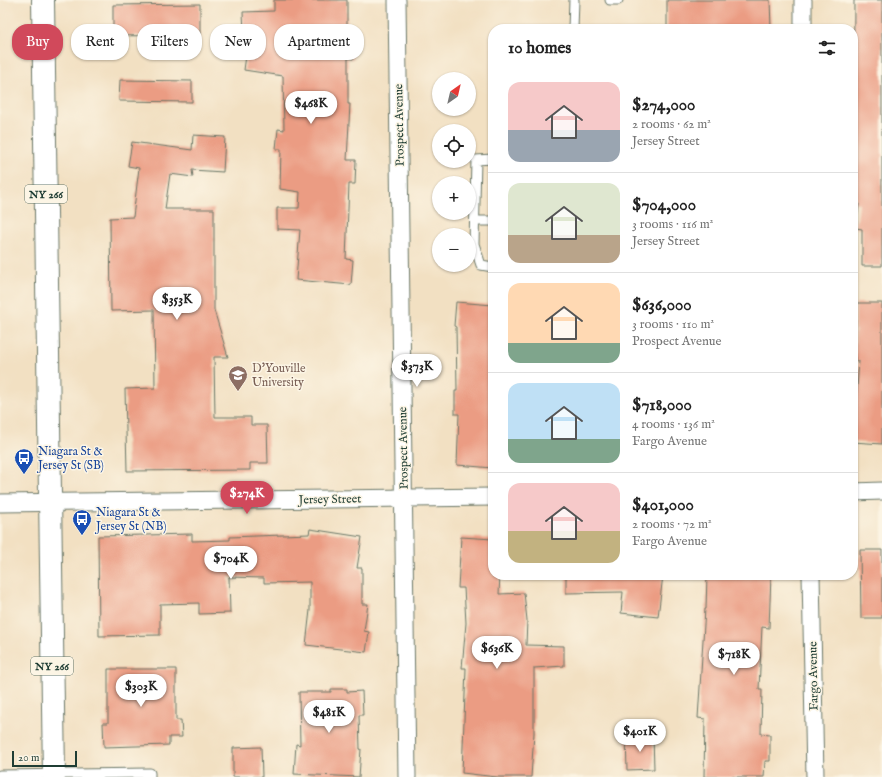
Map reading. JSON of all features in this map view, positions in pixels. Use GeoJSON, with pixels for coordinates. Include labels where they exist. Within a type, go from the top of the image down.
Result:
{"type":"FeatureCollection","features":[{"type":"Feature","properties":{"kind":"main road","name":"NY 266"},"geometry":{"type":"LineString","coordinates":[[43,0],[54,776]]}},
{"type":"Feature","properties":{"kind":"street","name":"Prospect Avenue"},"geometry":{"type":"LineString","coordinates":[[397,0],[407,777]]}},
{"type":"Feature","properties":{"kind":"street"},"geometry":{"type":"LineString","coordinates":[[803,0],[803,24]]}},
{"type":"Feature","properties":{"kind":"street"},"geometry":{"type":"LineString","coordinates":[[858,492],[882,491]]}},
{"type":"Feature","properties":{"kind":"street","name":"Jersey Street"},"geometry":{"type":"LineString","coordinates":[[0,504],[488,497]]}},
{"type":"Feature","properties":{"kind":"street","name":"Fargo Avenue"},"geometry":{"type":"LineString","coordinates":[[811,580],[815,777]]}},
{"type":"Feature","properties":{"kind":"lane"},"geometry":{"type":"LineString","coordinates":[[573,24],[574,0]]}},
{"type":"Feature","properties":{"kind":"lane"},"geometry":{"type":"LineString","coordinates":[[610,0],[618,0]]}},
{"type":"Feature","properties":{"kind":"lane"},"geometry":{"type":"LineString","coordinates":[[488,159],[476,160],[474,221],[474,244],[481,265],[488,266]]}},
{"type":"Feature","properties":{"kind":"lane"},"geometry":{"type":"LineString","coordinates":[[474,221],[488,221]]}},
{"type":"Feature","properties":{"kind":"lane"},"geometry":{"type":"LineString","coordinates":[[0,776],[150,773],[150,777]]}},
{"type":"Feature","properties":{"kind":"building"},"geometry":{"type":"Polygon","coordinates":[[[274,0],[347,0],[347,24],[274,24],[274,60],[348,60],[348,104],[350,104],[347,160],[356,160],[355,184],[349,184],[346,259],[353,260],[351,285],[296,280],[300,230],[277,229],[277,208],[299,208],[300,192],[280,189],[281,149],[276,149],[278,129],[284,130],[283,76],[244,70],[245,60],[266,60],[266,24],[244,24],[243,12],[274,11],[274,0]]]}},
{"type":"Feature","properties":{"kind":"building"},"geometry":{"type":"Polygon","coordinates":[[[667,0],[770,0],[771,24],[667,24],[667,0]]]}},
{"type":"Feature","properties":{"kind":"building"},"geometry":{"type":"Polygon","coordinates":[[[854,0],[882,0],[882,266],[862,266],[862,229],[858,228],[858,24],[854,24],[854,0]]]}},
{"type":"Feature","properties":{"kind":"building"},"geometry":{"type":"Polygon","coordinates":[[[200,4],[200,24],[137,24],[137,36],[129,36],[129,24],[113,24],[113,5],[200,4]]]}},
{"type":"Feature","properties":{"kind":"building"},"geometry":{"type":"Polygon","coordinates":[[[120,80],[192,81],[192,102],[119,101],[120,80]]]}},
{"type":"Feature","properties":{"kind":"building"},"geometry":{"type":"Polygon","coordinates":[[[193,135],[225,137],[223,172],[192,170],[193,177],[170,174],[165,209],[214,209],[214,310],[228,357],[214,357],[215,417],[251,417],[251,425],[267,425],[268,463],[250,463],[250,470],[127,471],[125,389],[155,388],[154,310],[111,311],[110,218],[133,217],[139,168],[128,166],[132,142],[192,150],[193,135]]]}},
{"type":"Feature","properties":{"kind":"building"},"geometry":{"type":"Polygon","coordinates":[[[456,302],[488,305],[488,468],[457,465],[459,414],[455,414],[455,391],[457,391],[456,327],[454,326],[456,302]]]}},
{"type":"Feature","properties":{"kind":"building"},"geometry":{"type":"Polygon","coordinates":[[[858,303],[882,303],[882,444],[858,442],[858,303]]]}},
{"type":"Feature","properties":{"kind":"building"},"geometry":{"type":"Polygon","coordinates":[[[310,529],[362,537],[357,568],[362,568],[362,604],[368,604],[364,631],[369,632],[366,652],[306,645],[310,610],[310,582],[264,583],[264,578],[229,577],[230,613],[199,614],[199,603],[160,604],[160,635],[99,636],[98,536],[192,534],[192,541],[230,540],[230,537],[309,534],[310,529]]]}},
{"type":"Feature","properties":{"kind":"building"},"geometry":{"type":"Polygon","coordinates":[[[461,537],[488,539],[488,580],[500,580],[499,594],[524,593],[527,620],[526,645],[564,646],[564,666],[534,668],[534,733],[531,777],[497,777],[462,773],[466,668],[462,668],[466,623],[464,588],[458,588],[461,537]]]}},
{"type":"Feature","properties":{"kind":"building"},"geometry":{"type":"Polygon","coordinates":[[[860,550],[882,550],[882,618],[861,618],[860,550]]]}},
{"type":"Feature","properties":{"kind":"building"},"geometry":{"type":"Polygon","coordinates":[[[566,580],[662,580],[658,617],[621,613],[623,592],[566,593],[566,580]]]}},
{"type":"Feature","properties":{"kind":"building"},"geometry":{"type":"Polygon","coordinates":[[[707,580],[771,580],[769,628],[762,627],[759,689],[762,689],[761,734],[770,735],[770,761],[765,761],[764,777],[704,777],[705,719],[698,718],[707,580]]]}},
{"type":"Feature","properties":{"kind":"building"},"geometry":{"type":"Polygon","coordinates":[[[108,669],[176,669],[176,720],[181,720],[182,737],[169,737],[169,745],[104,747],[103,723],[108,723],[108,669]]]}},
{"type":"Feature","properties":{"kind":"building"},"geometry":{"type":"Polygon","coordinates":[[[331,689],[347,689],[347,692],[362,691],[363,715],[359,715],[361,749],[359,777],[294,774],[296,744],[300,745],[299,692],[331,692],[331,689]]]}},
{"type":"Feature","properties":{"kind":"building"},"geometry":{"type":"Polygon","coordinates":[[[626,736],[653,736],[654,769],[627,770],[626,736]]]}},
{"type":"Feature","properties":{"kind":"building"},"geometry":{"type":"Polygon","coordinates":[[[261,747],[262,777],[233,777],[233,748],[261,747]]]}},
{"type":"Feature","properties":{"kind":"place","name":"D'Youville University"},"geometry":{"type":"Point","coordinates":[238,392]}},
{"type":"Feature","properties":{"kind":"place","name":"Niagara St & Jersey St (SB)"},"geometry":{"type":"Point","coordinates":[24,475]}},
{"type":"Feature","properties":{"kind":"place","name":"Niagara St & Jersey St (NB)"},"geometry":{"type":"Point","coordinates":[82,536]}}]}
